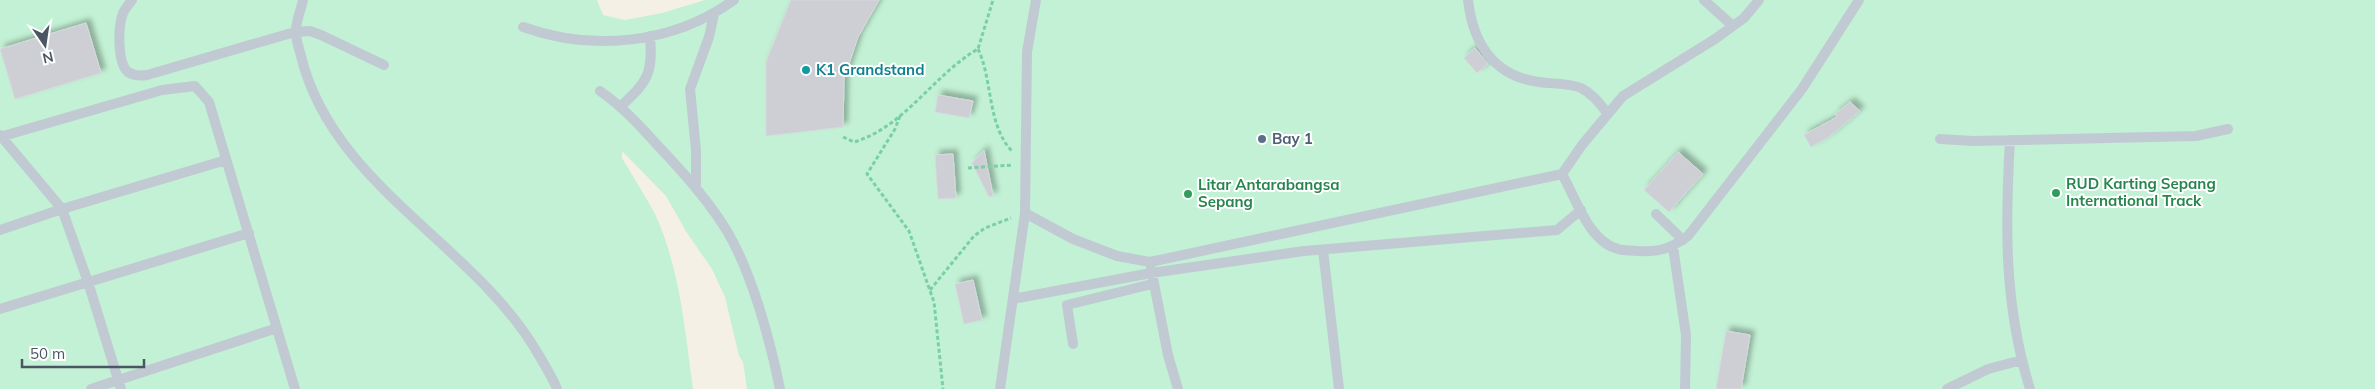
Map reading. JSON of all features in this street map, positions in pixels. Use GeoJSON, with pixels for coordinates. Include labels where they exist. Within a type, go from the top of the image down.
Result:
{"type":"FeatureCollection","features":[{"type":"Feature","properties":{"kind":"lane"},"geometry":{"type":"LineString","coordinates":[[132,0],[123,11],[119,26],[122,62],[128,71],[137,76],[148,75],[296,32],[310,31],[321,34],[384,64]]}},
{"type":"Feature","properties":{"kind":"lane"},"geometry":{"type":"LineString","coordinates":[[303,0],[296,32],[307,80],[322,110],[346,147],[381,186],[506,307],[528,338],[557,389]]}},
{"type":"Feature","properties":{"kind":"lane"},"geometry":{"type":"LineString","coordinates":[[523,27],[579,41],[599,42],[650,36],[690,25],[714,14],[734,0]]}},
{"type":"Feature","properties":{"kind":"lane"},"geometry":{"type":"LineString","coordinates":[[1000,389],[1025,213],[1027,52],[1036,0]]}},
{"type":"Feature","properties":{"kind":"lane"},"geometry":{"type":"LineString","coordinates":[[1468,0],[1470,19],[1478,37],[1490,59],[1505,72],[1527,81],[1579,87],[1593,95],[1608,114]]}},
{"type":"Feature","properties":{"kind":"lane"},"geometry":{"type":"LineString","coordinates":[[1704,0],[1733,26]]}},
{"type":"Feature","properties":{"kind":"lane"},"geometry":{"type":"LineString","coordinates":[[1025,213],[1073,239],[1116,256],[1150,262],[1562,174],[1582,145],[1623,96],[1733,26],[1744,18],[1759,0]]}},
{"type":"Feature","properties":{"kind":"lane"},"geometry":{"type":"LineString","coordinates":[[1562,174],[1594,231],[1612,247],[1620,250],[1647,251],[1674,247],[1688,236],[1802,89],[1860,0]]}},
{"type":"Feature","properties":{"kind":"lane"},"geometry":{"type":"LineString","coordinates":[[696,185],[696,150],[690,89],[709,37],[714,14]]}},
{"type":"Feature","properties":{"kind":"lane"},"geometry":{"type":"LineString","coordinates":[[621,106],[643,86],[648,75],[651,51],[650,36]]}},
{"type":"Feature","properties":{"kind":"lane"},"geometry":{"type":"LineString","coordinates":[[119,385],[88,282],[62,209],[0,136],[162,90],[195,86],[209,102],[295,389]]}},
{"type":"Feature","properties":{"kind":"lane"},"geometry":{"type":"LineString","coordinates":[[600,91],[621,106],[696,185],[727,231],[742,259],[772,350],[780,389]]}},
{"type":"Feature","properties":{"kind":"lane"},"geometry":{"type":"LineString","coordinates":[[1940,139],[2010,140],[2196,136],[2228,129]]}},
{"type":"Feature","properties":{"kind":"lane"},"geometry":{"type":"LineString","coordinates":[[2010,140],[2005,231],[2007,265],[2022,360],[2030,389]]}},
{"type":"Feature","properties":{"kind":"lane"},"geometry":{"type":"LineString","coordinates":[[0,230],[62,209],[226,160]]}},
{"type":"Feature","properties":{"kind":"lane"},"geometry":{"type":"LineString","coordinates":[[1013,299],[1151,273],[1323,250],[1557,230],[1581,210]]}},
{"type":"Feature","properties":{"kind":"lane"},"geometry":{"type":"LineString","coordinates":[[1656,214],[1683,240]]}},
{"type":"Feature","properties":{"kind":"lane"},"geometry":{"type":"LineString","coordinates":[[0,309],[249,233]]}},
{"type":"Feature","properties":{"kind":"lane"},"geometry":{"type":"LineString","coordinates":[[1674,247],[1686,335],[1685,389]]}},
{"type":"Feature","properties":{"kind":"lane"},"geometry":{"type":"LineString","coordinates":[[1323,250],[1338,389]]}},
{"type":"Feature","properties":{"kind":"lane"},"geometry":{"type":"LineString","coordinates":[[1150,262],[1152,284],[1178,389]]}},
{"type":"Feature","properties":{"kind":"lane"},"geometry":{"type":"LineString","coordinates":[[1073,344],[1068,305],[1152,284]]}},
{"type":"Feature","properties":{"kind":"lane"},"geometry":{"type":"LineString","coordinates":[[91,389],[119,385],[277,328]]}},
{"type":"Feature","properties":{"kind":"lane"},"geometry":{"type":"LineString","coordinates":[[772,350],[774,389]]}},
{"type":"Feature","properties":{"kind":"lane"},"geometry":{"type":"LineString","coordinates":[[1947,389],[1988,369],[2022,360]]}},
{"type":"Feature","properties":{"kind":"path"},"geometry":{"type":"LineString","coordinates":[[993,0],[978,49],[987,74],[998,125],[1008,148],[1026,165]]}},
{"type":"Feature","properties":{"kind":"path"},"geometry":{"type":"LineString","coordinates":[[844,137],[854,142],[869,138],[900,116],[960,59],[978,49]]}},
{"type":"Feature","properties":{"kind":"path"},"geometry":{"type":"LineString","coordinates":[[900,116],[895,130],[867,174],[909,231],[930,290],[934,302],[943,389]]}},
{"type":"Feature","properties":{"kind":"path"},"geometry":{"type":"LineString","coordinates":[[968,168],[1026,165]]}},
{"type":"Feature","properties":{"kind":"path"},"geometry":{"type":"LineString","coordinates":[[930,290],[974,236],[985,228],[1025,213]]}},
{"type":"Feature","properties":{"kind":"green space","name":"Litar Antarabangsa Sepang"},"geometry":{"type":"Polygon","coordinates":[[[0,0],[2375,0],[2375,389],[0,389],[0,0]]]}},
{"type":"Feature","properties":{"kind":"sand"},"geometry":{"type":"Polygon","coordinates":[[[597,0],[705,0],[662,13],[625,20],[603,15],[597,0]]]}},
{"type":"Feature","properties":{"kind":"sand"},"geometry":{"type":"Polygon","coordinates":[[[622,151],[666,196],[687,233],[712,269],[725,297],[739,356],[743,362],[747,389],[693,389],[684,322],[670,256],[655,214],[622,158],[622,151]]]}},
{"type":"Feature","properties":{"kind":"building","name":"K1 Grandstand"},"geometry":{"type":"Polygon","coordinates":[[[791,0],[879,0],[858,37],[844,79],[843,127],[766,136],[766,62],[791,0]]]}},
{"type":"Feature","properties":{"kind":"building"},"geometry":{"type":"Polygon","coordinates":[[[86,23],[101,73],[15,99],[0,49],[86,23]]]}},
{"type":"Feature","properties":{"kind":"building"},"geometry":{"type":"Polygon","coordinates":[[[1475,48],[1488,64],[1477,73],[1464,58],[1475,48]]]}},
{"type":"Feature","properties":{"kind":"building"},"geometry":{"type":"Polygon","coordinates":[[[938,95],[973,101],[969,118],[935,112],[938,95]]]}},
{"type":"Feature","properties":{"kind":"building"},"geometry":{"type":"Polygon","coordinates":[[[1850,102],[1860,111],[1830,136],[1811,147],[1804,135],[1837,117],[1835,114],[1850,102]]]}},
{"type":"Feature","properties":{"kind":"building"},"geometry":{"type":"Polygon","coordinates":[[[984,150],[993,196],[989,197],[972,163],[984,150]]]}},
{"type":"Feature","properties":{"kind":"building"},"geometry":{"type":"Polygon","coordinates":[[[1678,152],[1703,174],[1669,212],[1644,190],[1678,152]]]}},
{"type":"Feature","properties":{"kind":"building"},"geometry":{"type":"Polygon","coordinates":[[[953,154],[956,198],[938,199],[935,155],[953,154]]]}},
{"type":"Feature","properties":{"kind":"building"},"geometry":{"type":"Polygon","coordinates":[[[973,280],[982,320],[964,324],[955,284],[973,280]]]}},
{"type":"Feature","properties":{"kind":"building"},"geometry":{"type":"Polygon","coordinates":[[[1726,331],[1750,335],[1741,389],[1716,389],[1726,331]]]}},
{"type":"Feature","properties":{"kind":"place","name":"K1 Grandstand"},"geometry":{"type":"Point","coordinates":[806,70]}},
{"type":"Feature","properties":{"kind":"place","name":"Bay 1"},"geometry":{"type":"Point","coordinates":[1262,139]}},
{"type":"Feature","properties":{"kind":"place","name":"RUD Karting Sepang International Track"},"geometry":{"type":"Point","coordinates":[2056,193]}},
{"type":"Feature","properties":{"kind":"place","name":"Litar Antarabangsa Sepang"},"geometry":{"type":"Point","coordinates":[1188,194]}}]}
